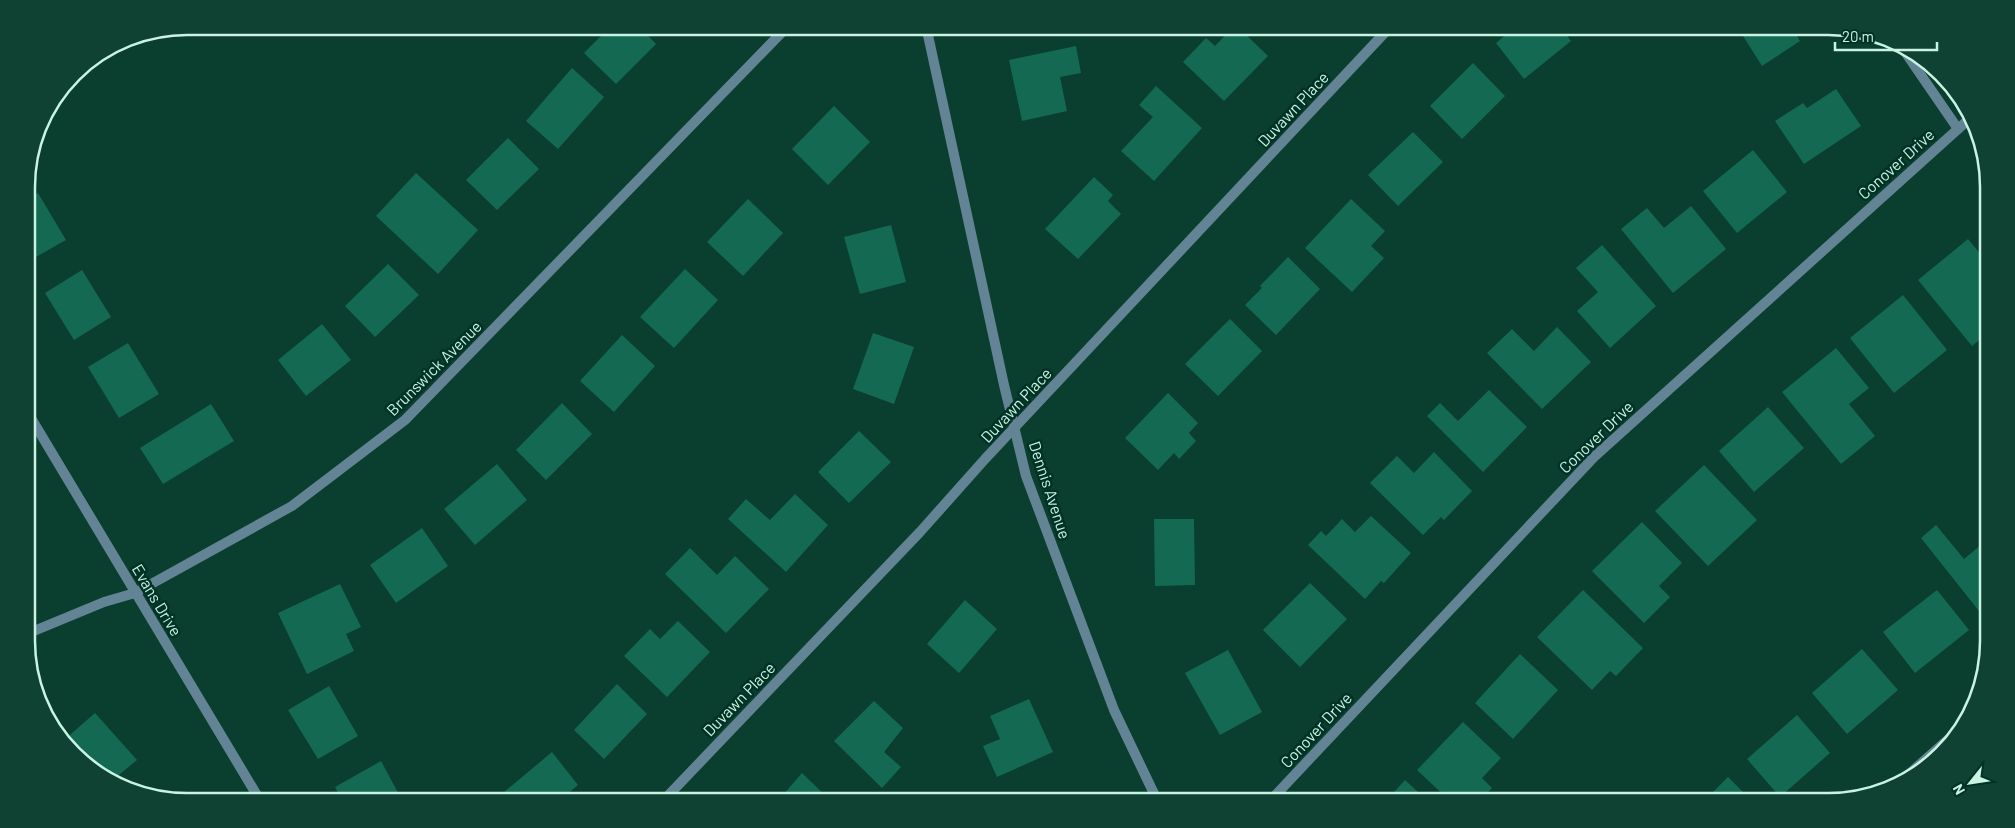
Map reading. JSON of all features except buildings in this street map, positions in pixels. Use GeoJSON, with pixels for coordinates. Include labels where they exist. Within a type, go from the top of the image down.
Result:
{"type":"FeatureCollection","features":[{"type":"Feature","properties":{"kind":"street","name":"Brunswick Avenue"},"geometry":{"type":"LineString","coordinates":[[35,631],[104,602],[135,593],[292,506],[406,420],[779,35]]}},
{"type":"Feature","properties":{"kind":"street","name":"Dennis Avenue"},"geometry":{"type":"LineString","coordinates":[[928,35],[1004,385],[1026,476],[1114,710],[1154,793]]}},
{"type":"Feature","properties":{"kind":"street","name":"Duvawn Place"},"geometry":{"type":"LineString","coordinates":[[671,793],[920,532],[1383,35]]}},
{"type":"Feature","properties":{"kind":"street"},"geometry":{"type":"LineString","coordinates":[[1910,59],[1958,129]]}},
{"type":"Feature","properties":{"kind":"street","name":"Conover Drive"},"geometry":{"type":"LineString","coordinates":[[1277,793],[1594,457],[1965,123]]}},
{"type":"Feature","properties":{"kind":"street","name":"Evans Drive"},"geometry":{"type":"LineString","coordinates":[[35,424],[256,793]]}}]}
